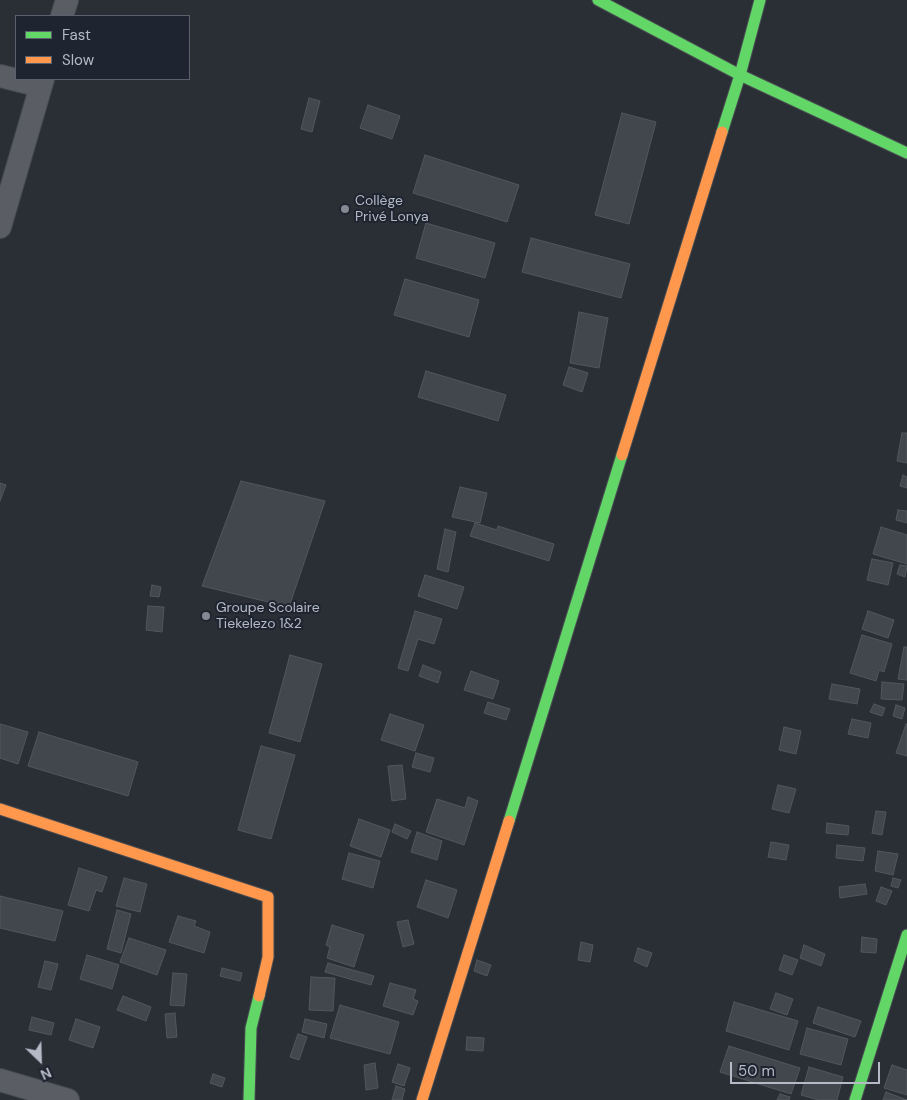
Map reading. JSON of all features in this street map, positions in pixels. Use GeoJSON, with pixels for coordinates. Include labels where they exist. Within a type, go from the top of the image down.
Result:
{"type":"FeatureCollection","features":[{"type":"Feature","properties":{"kind":"street"},"geometry":{"type":"LineString","coordinates":[[62,15],[67,0]]}},
{"type":"Feature","properties":{"kind":"street"},"geometry":{"type":"LineString","coordinates":[[598,0],[740,75],[907,153]]}},
{"type":"Feature","properties":{"kind":"street"},"geometry":{"type":"LineString","coordinates":[[422,1100],[740,75],[760,0]]}},
{"type":"Feature","properties":{"kind":"street"},"geometry":{"type":"LineString","coordinates":[[0,76],[15,78]]}},
{"type":"Feature","properties":{"kind":"street"},"geometry":{"type":"LineString","coordinates":[[0,227],[42,82],[28,80]]}},
{"type":"Feature","properties":{"kind":"street"},"geometry":{"type":"LineString","coordinates":[[0,809],[268,897],[268,958],[251,1028],[249,1100]]}},
{"type":"Feature","properties":{"kind":"street"},"geometry":{"type":"LineString","coordinates":[[855,1100],[907,936]]}},
{"type":"Feature","properties":{"kind":"street"},"geometry":{"type":"LineString","coordinates":[[0,1080],[68,1100]]}},
{"type":"Feature","properties":{"kind":"building"},"geometry":{"type":"Polygon","coordinates":[[[309,98],[320,101],[312,132],[301,129],[309,98]]]}},
{"type":"Feature","properties":{"kind":"building"},"geometry":{"type":"Polygon","coordinates":[[[368,105],[400,116],[392,139],[360,128],[368,105]]]}},
{"type":"Feature","properties":{"kind":"building"},"geometry":{"type":"Polygon","coordinates":[[[622,113],[656,122],[629,224],[595,215],[622,113]]]}},
{"type":"Feature","properties":{"kind":"building"},"geometry":{"type":"Polygon","coordinates":[[[425,155],[519,185],[507,222],[413,193],[425,155]]]}},
{"type":"Feature","properties":{"kind":"building"},"geometry":{"type":"Polygon","coordinates":[[[426,223],[495,243],[485,278],[416,258],[426,223]]]}},
{"type":"Feature","properties":{"kind":"building"},"geometry":{"type":"Polygon","coordinates":[[[531,238],[630,264],[621,298],[522,272],[531,238]]]}},
{"type":"Feature","properties":{"kind":"building"},"geometry":{"type":"Polygon","coordinates":[[[405,279],[479,300],[469,337],[394,315],[405,279]]]}},
{"type":"Feature","properties":{"kind":"building"},"geometry":{"type":"Polygon","coordinates":[[[579,312],[608,318],[599,368],[570,363],[579,312]]]}},
{"type":"Feature","properties":{"kind":"building"},"geometry":{"type":"Polygon","coordinates":[[[569,367],[588,373],[582,392],[563,385],[569,367]]]}},
{"type":"Feature","properties":{"kind":"building"},"geometry":{"type":"Polygon","coordinates":[[[426,371],[506,395],[498,421],[418,397],[426,371]]]}},
{"type":"Feature","properties":{"kind":"building"},"geometry":{"type":"Polygon","coordinates":[[[902,433],[907,433],[907,463],[897,461],[902,433]]]}},
{"type":"Feature","properties":{"kind":"building"},"geometry":{"type":"Polygon","coordinates":[[[903,475],[907,477],[907,488],[900,486],[903,475]]]}},
{"type":"Feature","properties":{"kind":"building"},"geometry":{"type":"Polygon","coordinates":[[[241,481],[325,501],[289,607],[202,586],[241,481]]]}},
{"type":"Feature","properties":{"kind":"building"},"geometry":{"type":"Polygon","coordinates":[[[0,483],[6,485],[0,501],[0,483]]]}},
{"type":"Feature","properties":{"kind":"building"},"geometry":{"type":"Polygon","coordinates":[[[460,487],[487,493],[480,523],[452,517],[460,487]]]}},
{"type":"Feature","properties":{"kind":"building"},"geometry":{"type":"Polygon","coordinates":[[[898,510],[907,511],[907,523],[896,520],[898,510]]]}},
{"type":"Feature","properties":{"kind":"building"},"geometry":{"type":"Polygon","coordinates":[[[475,523],[497,530],[498,526],[554,544],[549,561],[470,536],[475,523]]]}},
{"type":"Feature","properties":{"kind":"building"},"geometry":{"type":"Polygon","coordinates":[[[881,527],[907,535],[907,564],[873,554],[881,527]]]}},
{"type":"Feature","properties":{"kind":"building"},"geometry":{"type":"Polygon","coordinates":[[[445,529],[456,532],[448,572],[437,569],[445,529]]]}},
{"type":"Feature","properties":{"kind":"building"},"geometry":{"type":"Polygon","coordinates":[[[872,559],[893,563],[888,585],[867,580],[872,559]]]}},
{"type":"Feature","properties":{"kind":"building"},"geometry":{"type":"Polygon","coordinates":[[[900,565],[907,566],[905,577],[897,574],[900,565]]]}},
{"type":"Feature","properties":{"kind":"building"},"geometry":{"type":"Polygon","coordinates":[[[425,575],[464,587],[457,609],[418,596],[425,575]]]}},
{"type":"Feature","properties":{"kind":"building"},"geometry":{"type":"Polygon","coordinates":[[[152,585],[161,587],[159,597],[150,596],[152,585]]]}},
{"type":"Feature","properties":{"kind":"building"},"geometry":{"type":"Polygon","coordinates":[[[148,606],[164,607],[162,632],[146,630],[148,606]]]}},
{"type":"Feature","properties":{"kind":"building"},"geometry":{"type":"Polygon","coordinates":[[[415,611],[442,619],[434,644],[418,639],[408,671],[398,668],[415,611]]]}},
{"type":"Feature","properties":{"kind":"building"},"geometry":{"type":"Polygon","coordinates":[[[868,611],[894,620],[888,638],[862,629],[868,611]]]}},
{"type":"Feature","properties":{"kind":"building"},"geometry":{"type":"Polygon","coordinates":[[[862,635],[892,644],[884,672],[879,670],[876,681],[850,673],[862,635]]]}},
{"type":"Feature","properties":{"kind":"building"},"geometry":{"type":"Polygon","coordinates":[[[904,647],[907,647],[907,680],[898,679],[904,647]]]}},
{"type":"Feature","properties":{"kind":"building"},"geometry":{"type":"Polygon","coordinates":[[[290,655],[322,664],[300,742],[269,733],[290,655]]]}},
{"type":"Feature","properties":{"kind":"building"},"geometry":{"type":"Polygon","coordinates":[[[423,665],[441,672],[438,683],[419,676],[423,665]]]}},
{"type":"Feature","properties":{"kind":"building"},"geometry":{"type":"Polygon","coordinates":[[[471,671],[499,681],[493,699],[464,690],[471,671]]]}},
{"type":"Feature","properties":{"kind":"building"},"geometry":{"type":"Polygon","coordinates":[[[882,682],[904,684],[902,700],[881,699],[882,682]]]}},
{"type":"Feature","properties":{"kind":"building"},"geometry":{"type":"Polygon","coordinates":[[[832,684],[860,689],[857,704],[829,699],[832,684]]]}},
{"type":"Feature","properties":{"kind":"building"},"geometry":{"type":"Polygon","coordinates":[[[488,702],[510,709],[506,720],[484,713],[488,702]]]}},
{"type":"Feature","properties":{"kind":"building"},"geometry":{"type":"Polygon","coordinates":[[[874,704],[885,708],[882,716],[870,712],[874,704]]]}},
{"type":"Feature","properties":{"kind":"building"},"geometry":{"type":"Polygon","coordinates":[[[896,705],[905,708],[902,719],[893,716],[896,705]]]}},
{"type":"Feature","properties":{"kind":"building"},"geometry":{"type":"Polygon","coordinates":[[[390,714],[424,725],[415,751],[381,740],[390,714]]]}},
{"type":"Feature","properties":{"kind":"building"},"geometry":{"type":"Polygon","coordinates":[[[852,719],[871,723],[868,738],[848,734],[852,719]]]}},
{"type":"Feature","properties":{"kind":"building"},"geometry":{"type":"Polygon","coordinates":[[[0,724],[28,732],[18,764],[0,758],[0,724]]]}},
{"type":"Feature","properties":{"kind":"building"},"geometry":{"type":"Polygon","coordinates":[[[907,724],[907,756],[896,753],[907,724]]]}},
{"type":"Feature","properties":{"kind":"building"},"geometry":{"type":"Polygon","coordinates":[[[784,727],[801,731],[796,754],[779,750],[784,727]]]}},
{"type":"Feature","properties":{"kind":"building"},"geometry":{"type":"Polygon","coordinates":[[[39,732],[138,762],[128,796],[28,766],[39,732]]]}},
{"type":"Feature","properties":{"kind":"building"},"geometry":{"type":"Polygon","coordinates":[[[261,746],[295,755],[271,839],[238,830],[261,746]]]}},
{"type":"Feature","properties":{"kind":"building"},"geometry":{"type":"Polygon","coordinates":[[[416,753],[434,758],[430,772],[412,767],[416,753]]]}},
{"type":"Feature","properties":{"kind":"building"},"geometry":{"type":"Polygon","coordinates":[[[402,765],[406,799],[392,801],[388,766],[402,765]]]}},
{"type":"Feature","properties":{"kind":"building"},"geometry":{"type":"Polygon","coordinates":[[[778,785],[796,789],[789,813],[772,809],[778,785]]]}},
{"type":"Feature","properties":{"kind":"building"},"geometry":{"type":"Polygon","coordinates":[[[468,797],[478,801],[464,845],[426,832],[437,799],[465,808],[468,797]]]}},
{"type":"Feature","properties":{"kind":"building"},"geometry":{"type":"Polygon","coordinates":[[[876,811],[886,812],[882,835],[872,833],[876,811]]]}},
{"type":"Feature","properties":{"kind":"building"},"geometry":{"type":"Polygon","coordinates":[[[359,819],[390,830],[381,857],[350,846],[359,819]]]}},
{"type":"Feature","properties":{"kind":"building"},"geometry":{"type":"Polygon","coordinates":[[[827,823],[849,826],[848,835],[826,833],[827,823]]]}},
{"type":"Feature","properties":{"kind":"building"},"geometry":{"type":"Polygon","coordinates":[[[395,824],[411,831],[407,839],[392,832],[395,824]]]}},
{"type":"Feature","properties":{"kind":"building"},"geometry":{"type":"Polygon","coordinates":[[[417,832],[442,841],[437,860],[411,852],[417,832]]]}},
{"type":"Feature","properties":{"kind":"building"},"geometry":{"type":"Polygon","coordinates":[[[771,842],[789,845],[786,860],[768,857],[771,842]]]}},
{"type":"Feature","properties":{"kind":"building"},"geometry":{"type":"Polygon","coordinates":[[[837,845],[865,848],[863,861],[836,858],[837,845]]]}},
{"type":"Feature","properties":{"kind":"building"},"geometry":{"type":"Polygon","coordinates":[[[878,851],[898,854],[893,875],[875,871],[878,851]]]}},
{"type":"Feature","properties":{"kind":"building"},"geometry":{"type":"Polygon","coordinates":[[[349,853],[380,861],[373,888],[342,879],[349,853]]]}},
{"type":"Feature","properties":{"kind":"building"},"geometry":{"type":"Polygon","coordinates":[[[79,868],[107,877],[102,892],[96,890],[89,911],[68,905],[79,868]]]}},
{"type":"Feature","properties":{"kind":"building"},"geometry":{"type":"Polygon","coordinates":[[[124,878],[147,884],[140,912],[116,906],[124,878]]]}},
{"type":"Feature","properties":{"kind":"building"},"geometry":{"type":"Polygon","coordinates":[[[893,878],[901,880],[898,888],[891,886],[893,878]]]}},
{"type":"Feature","properties":{"kind":"building"},"geometry":{"type":"Polygon","coordinates":[[[426,880],[457,890],[448,918],[417,907],[426,880]]]}},
{"type":"Feature","properties":{"kind":"building"},"geometry":{"type":"Polygon","coordinates":[[[865,884],[867,894],[840,898],[839,887],[865,884]]]}},
{"type":"Feature","properties":{"kind":"building"},"geometry":{"type":"Polygon","coordinates":[[[881,887],[892,891],[886,905],[876,901],[881,887]]]}},
{"type":"Feature","properties":{"kind":"building"},"geometry":{"type":"Polygon","coordinates":[[[0,896],[63,911],[55,941],[0,928],[0,896]]]}},
{"type":"Feature","properties":{"kind":"building"},"geometry":{"type":"Polygon","coordinates":[[[117,910],[131,914],[121,953],[107,949],[117,910]]]}},
{"type":"Feature","properties":{"kind":"building"},"geometry":{"type":"Polygon","coordinates":[[[178,916],[196,921],[194,926],[210,932],[204,953],[169,942],[178,916]]]}},
{"type":"Feature","properties":{"kind":"building"},"geometry":{"type":"Polygon","coordinates":[[[408,920],[414,944],[403,947],[397,922],[408,920]]]}},
{"type":"Feature","properties":{"kind":"building"},"geometry":{"type":"Polygon","coordinates":[[[332,925],[364,935],[354,967],[327,958],[330,947],[326,945],[332,925]]]}},
{"type":"Feature","properties":{"kind":"building"},"geometry":{"type":"Polygon","coordinates":[[[862,937],[877,939],[876,953],[861,952],[862,937]]]}},
{"type":"Feature","properties":{"kind":"building"},"geometry":{"type":"Polygon","coordinates":[[[129,938],[166,950],[157,975],[120,962],[129,938]]]}},
{"type":"Feature","properties":{"kind":"building"},"geometry":{"type":"Polygon","coordinates":[[[581,942],[593,945],[590,962],[578,960],[581,942]]]}},
{"type":"Feature","properties":{"kind":"building"},"geometry":{"type":"Polygon","coordinates":[[[804,945],[825,954],[821,966],[800,958],[804,945]]]}},
{"type":"Feature","properties":{"kind":"building"},"geometry":{"type":"Polygon","coordinates":[[[638,948],[652,953],[647,967],[634,961],[638,948]]]}},
{"type":"Feature","properties":{"kind":"building"},"geometry":{"type":"Polygon","coordinates":[[[87,955],[119,965],[112,989],[80,979],[87,955]]]}},
{"type":"Feature","properties":{"kind":"building"},"geometry":{"type":"Polygon","coordinates":[[[784,955],[798,960],[792,975],[779,970],[784,955]]]}},
{"type":"Feature","properties":{"kind":"building"},"geometry":{"type":"Polygon","coordinates":[[[477,960],[491,965],[487,976],[474,971],[477,960]]]}},
{"type":"Feature","properties":{"kind":"building"},"geometry":{"type":"Polygon","coordinates":[[[45,961],[58,964],[51,990],[38,987],[45,961]]]}},
{"type":"Feature","properties":{"kind":"building"},"geometry":{"type":"Polygon","coordinates":[[[328,963],[374,976],[371,985],[325,972],[328,963]]]}},
{"type":"Feature","properties":{"kind":"building"},"geometry":{"type":"Polygon","coordinates":[[[222,968],[242,973],[240,981],[220,976],[222,968]]]}},
{"type":"Feature","properties":{"kind":"building"},"geometry":{"type":"Polygon","coordinates":[[[173,973],[187,974],[184,1006],[170,1005],[173,973]]]}},
{"type":"Feature","properties":{"kind":"building"},"geometry":{"type":"Polygon","coordinates":[[[311,977],[335,978],[333,1011],[309,1010],[311,977]]]}},
{"type":"Feature","properties":{"kind":"building"},"geometry":{"type":"Polygon","coordinates":[[[390,983],[416,990],[413,999],[418,1001],[413,1015],[383,1006],[390,983]]]}},
{"type":"Feature","properties":{"kind":"building"},"geometry":{"type":"Polygon","coordinates":[[[776,993],[793,999],[787,1015],[770,1009],[776,993]]]}},
{"type":"Feature","properties":{"kind":"building"},"geometry":{"type":"Polygon","coordinates":[[[123,996],[151,1007],[146,1021],[117,1010],[123,996]]]}},
{"type":"Feature","properties":{"kind":"building"},"geometry":{"type":"Polygon","coordinates":[[[734,1002],[798,1021],[789,1050],[726,1031],[734,1002]]]}},
{"type":"Feature","properties":{"kind":"building"},"geometry":{"type":"Polygon","coordinates":[[[340,1005],[399,1022],[390,1054],[330,1038],[340,1005]]]}},
{"type":"Feature","properties":{"kind":"building"},"geometry":{"type":"Polygon","coordinates":[[[818,1007],[861,1021],[855,1037],[813,1023],[818,1007]]]}},
{"type":"Feature","properties":{"kind":"building"},"geometry":{"type":"Polygon","coordinates":[[[175,1013],[177,1037],[167,1038],[165,1014],[175,1013]]]}},
{"type":"Feature","properties":{"kind":"building"},"geometry":{"type":"Polygon","coordinates":[[[32,1017],[54,1023],[51,1035],[29,1030],[32,1017]]]}},
{"type":"Feature","properties":{"kind":"building"},"geometry":{"type":"Polygon","coordinates":[[[76,1019],[100,1027],[93,1048],[69,1040],[76,1019]]]}},
{"type":"Feature","properties":{"kind":"building"},"geometry":{"type":"Polygon","coordinates":[[[305,1019],[327,1024],[324,1038],[302,1032],[305,1019]]]}},
{"type":"Feature","properties":{"kind":"building"},"geometry":{"type":"Polygon","coordinates":[[[807,1028],[848,1039],[841,1065],[800,1054],[807,1028]]]}},
{"type":"Feature","properties":{"kind":"building"},"geometry":{"type":"Polygon","coordinates":[[[298,1034],[307,1037],[299,1060],[290,1057],[298,1034]]]}},
{"type":"Feature","properties":{"kind":"building"},"geometry":{"type":"Polygon","coordinates":[[[467,1037],[484,1038],[483,1051],[466,1050],[467,1037]]]}},
{"type":"Feature","properties":{"kind":"building"},"geometry":{"type":"Polygon","coordinates":[[[729,1046],[800,1068],[791,1094],[720,1072],[729,1046]]]}},
{"type":"Feature","properties":{"kind":"building"},"geometry":{"type":"Polygon","coordinates":[[[375,1063],[378,1088],[366,1090],[364,1065],[375,1063]]]}},
{"type":"Feature","properties":{"kind":"building"},"geometry":{"type":"Polygon","coordinates":[[[398,1064],[410,1068],[404,1086],[392,1082],[398,1064]]]}},
{"type":"Feature","properties":{"kind":"building"},"geometry":{"type":"Polygon","coordinates":[[[892,1065],[907,1070],[907,1095],[884,1088],[892,1065]]]}},
{"type":"Feature","properties":{"kind":"building"},"geometry":{"type":"Polygon","coordinates":[[[809,1067],[843,1077],[837,1100],[819,1100],[801,1095],[809,1067]]]}},
{"type":"Feature","properties":{"kind":"building"},"geometry":{"type":"Polygon","coordinates":[[[213,1074],[225,1078],[222,1087],[210,1083],[213,1074]]]}},
{"type":"Feature","properties":{"kind":"building"},"geometry":{"type":"Polygon","coordinates":[[[396,1086],[405,1089],[402,1100],[392,1100],[396,1086]]]}},
{"type":"Feature","properties":{"kind":"building"},"geometry":{"type":"Polygon","coordinates":[[[886,1092],[907,1100],[883,1100],[886,1092]]]}},
{"type":"Feature","properties":{"kind":"building"},"geometry":{"type":"Polygon","coordinates":[[[780,1094],[790,1097],[789,1100],[777,1100],[780,1094]]]}},
{"type":"Feature","properties":{"kind":"traffic: fast"},"geometry":{"type":"LineString","coordinates":[[598,0],[740,75],[907,153]]}},
{"type":"Feature","properties":{"kind":"traffic: fast"},"geometry":{"type":"LineString","coordinates":[[722,132],[740,75],[760,0]]}},
{"type":"Feature","properties":{"kind":"traffic: fast"},"geometry":{"type":"LineString","coordinates":[[509,821],[622,455]]}},
{"type":"Feature","properties":{"kind":"traffic: fast"},"geometry":{"type":"LineString","coordinates":[[855,1100],[907,935]]}},
{"type":"Feature","properties":{"kind":"traffic: fast"},"geometry":{"type":"LineString","coordinates":[[249,1100],[251,1028],[259,996]]}},
{"type":"Feature","properties":{"kind":"traffic: slow"},"geometry":{"type":"LineString","coordinates":[[622,455],[722,132]]}},
{"type":"Feature","properties":{"kind":"traffic: slow"},"geometry":{"type":"LineString","coordinates":[[0,809],[268,897],[268,957],[259,996]]}},
{"type":"Feature","properties":{"kind":"traffic: slow"},"geometry":{"type":"LineString","coordinates":[[422,1100],[509,821]]}},
{"type":"Feature","properties":{"kind":"place","name":"Collège Privé Lonya"},"geometry":{"type":"Point","coordinates":[345,209]}},
{"type":"Feature","properties":{"kind":"place","name":"Groupe Scolaire Tiekelezo 1&2"},"geometry":{"type":"Point","coordinates":[206,616]}}]}
